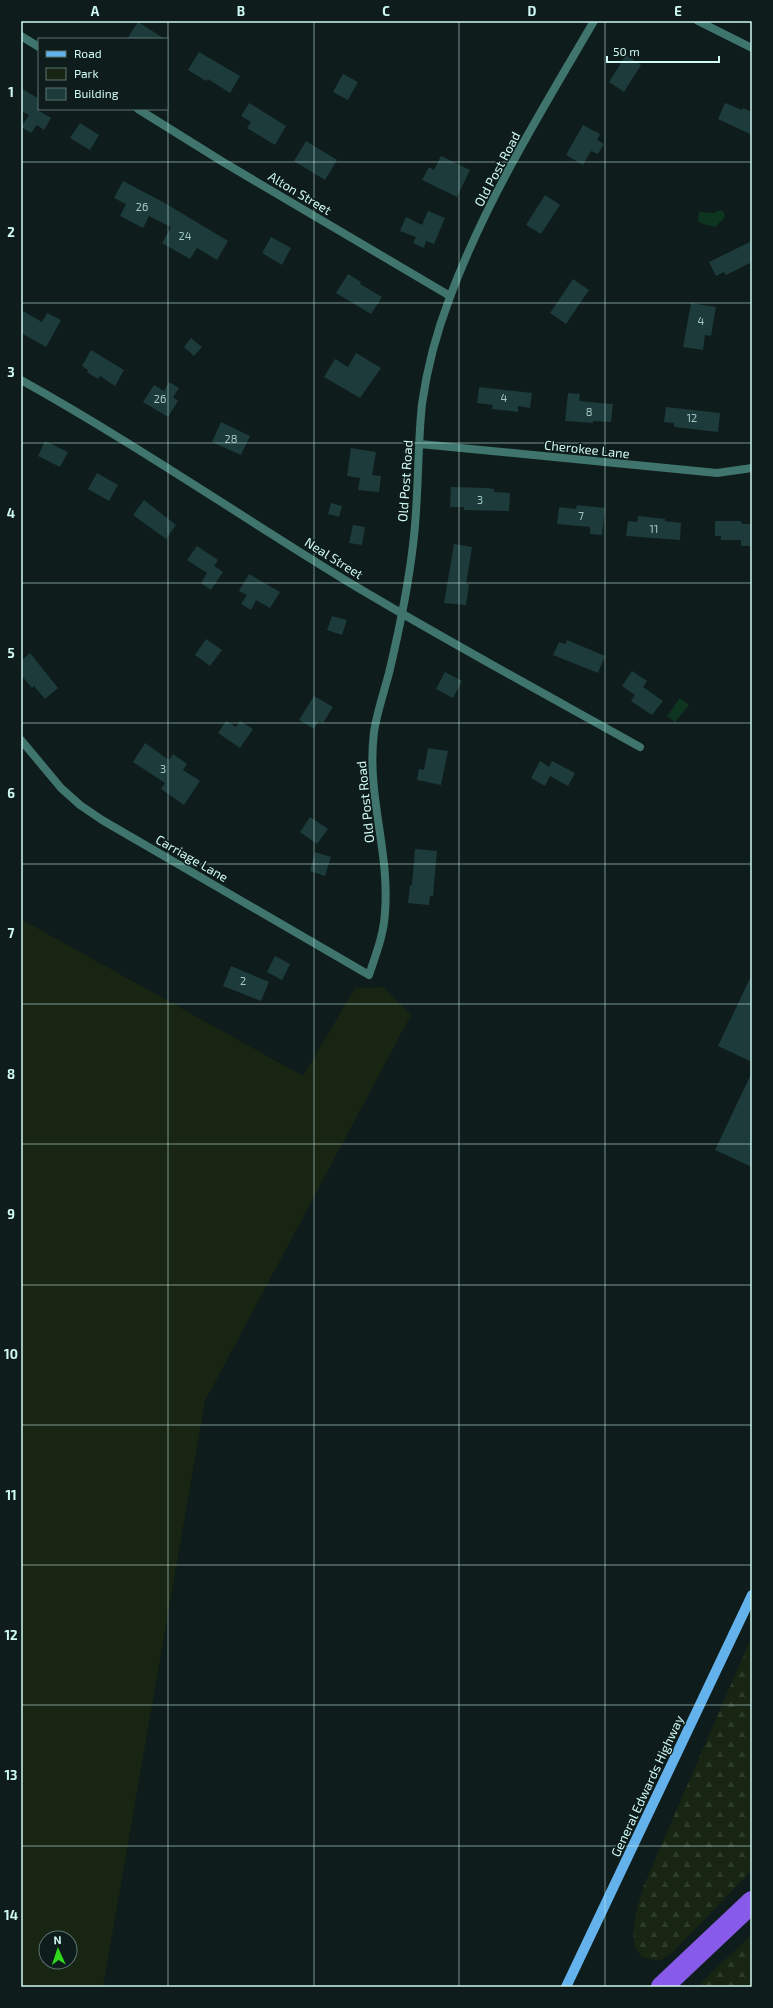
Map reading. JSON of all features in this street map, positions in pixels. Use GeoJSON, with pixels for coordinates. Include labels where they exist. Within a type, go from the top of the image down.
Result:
{"type":"FeatureCollection","features":[{"type":"Feature","properties":{"kind":"highway"},"geometry":{"type":"LineString","coordinates":[[662,1987],[752,1902]]}},
{"type":"Feature","properties":{"kind":"main road","name":"General Edwards Highway"},"geometry":{"type":"LineString","coordinates":[[566,1987],[752,1595]]}},
{"type":"Feature","properties":{"kind":"street","name":"Old Post Road"},"geometry":{"type":"LineString","coordinates":[[369,975],[380,944],[385,912],[385,881],[372,782],[372,752],[375,728],[402,614],[413,545],[422,404],[430,365],[450,296],[479,231],[513,162],[557,82],[594,21]]}},
{"type":"Feature","properties":{"kind":"street"},"geometry":{"type":"LineString","coordinates":[[698,21],[752,48]]}},
{"type":"Feature","properties":{"kind":"street"},"geometry":{"type":"LineString","coordinates":[[21,36],[38,46]]}},
{"type":"Feature","properties":{"kind":"street","name":"Alton Street"},"geometry":{"type":"LineString","coordinates":[[140,110],[222,162],[450,296]]}},
{"type":"Feature","properties":{"kind":"street","name":"Neal Street"},"geometry":{"type":"LineString","coordinates":[[21,380],[143,451],[228,507],[402,614],[640,747]]}},
{"type":"Feature","properties":{"kind":"street","name":"Cherokee Lane"},"geometry":{"type":"LineString","coordinates":[[420,444],[717,473],[752,468]]}},
{"type":"Feature","properties":{"kind":"street","name":"Carriage Lane"},"geometry":{"type":"LineString","coordinates":[[21,740],[60,788],[80,805],[102,820],[369,975]]}},
{"type":"Feature","properties":{"kind":"green space"},"geometry":{"type":"Polygon","coordinates":[[[21,919],[303,1076],[355,988],[383,987],[411,1015],[205,1401],[103,1987],[21,1987],[21,919]]]}},
{"type":"Feature","properties":{"kind":"green space"},"geometry":{"type":"Polygon","coordinates":[[[752,1636],[752,1870],[673,1952],[659,1961],[642,1957],[635,1946],[634,1923],[645,1883],[752,1636]]]}},
{"type":"Feature","properties":{"kind":"green space"},"geometry":{"type":"Polygon","coordinates":[[[752,1934],[752,1987],[697,1987],[752,1934]]]}},
{"type":"Feature","properties":{"kind":"shaded area"},"geometry":{"type":"Polygon","coordinates":[[[720,210],[724,212],[725,217],[715,227],[698,221],[699,212],[713,213],[720,210]]]}},
{"type":"Feature","properties":{"kind":"shaded area"},"geometry":{"type":"Polygon","coordinates":[[[680,698],[689,705],[675,722],[667,716],[680,698]]]}},
{"type":"Feature","properties":{"kind":"building"},"geometry":{"type":"Polygon","coordinates":[[[138,22],[163,38],[128,38],[138,22]]]}},
{"type":"Feature","properties":{"kind":"building"},"geometry":{"type":"Polygon","coordinates":[[[199,52],[240,76],[230,93],[208,79],[206,81],[188,70],[199,52]]]}},
{"type":"Feature","properties":{"kind":"building"},"geometry":{"type":"Polygon","coordinates":[[[626,55],[641,65],[624,92],[609,82],[626,55]]]}},
{"type":"Feature","properties":{"kind":"building"},"geometry":{"type":"Polygon","coordinates":[[[343,74],[358,82],[348,100],[333,92],[343,74]]]}},
{"type":"Feature","properties":{"kind":"building"},"geometry":{"type":"Polygon","coordinates":[[[21,88],[38,98],[38,110],[51,118],[44,130],[37,125],[31,133],[21,127],[29,115],[21,111],[21,88]]]}},
{"type":"Feature","properties":{"kind":"building"},"geometry":{"type":"Polygon","coordinates":[[[249,103],[286,126],[275,145],[247,128],[251,122],[241,116],[249,103]]]}},
{"type":"Feature","properties":{"kind":"building"},"geometry":{"type":"Polygon","coordinates":[[[725,103],[742,110],[743,108],[752,112],[752,135],[718,119],[725,103]]]}},
{"type":"Feature","properties":{"kind":"building"},"geometry":{"type":"Polygon","coordinates":[[[80,123],[99,135],[90,150],[70,138],[80,123]]]}},
{"type":"Feature","properties":{"kind":"building"},"geometry":{"type":"Polygon","coordinates":[[[583,125],[600,134],[597,140],[604,144],[598,154],[591,151],[583,165],[566,155],[583,125]]]}},
{"type":"Feature","properties":{"kind":"building"},"geometry":{"type":"Polygon","coordinates":[[[306,141],[337,160],[325,180],[294,161],[306,141]]]}},
{"type":"Feature","properties":{"kind":"building"},"geometry":{"type":"Polygon","coordinates":[[[441,156],[470,170],[457,197],[422,180],[429,167],[434,170],[441,156]]]}},
{"type":"Feature","properties":{"kind":"building"},"geometry":{"type":"Polygon","coordinates":[[[123,181],[163,202],[228,241],[217,260],[197,248],[190,259],[162,243],[171,227],[149,216],[143,228],[120,216],[126,204],[114,198],[123,181]]]}},
{"type":"Feature","properties":{"kind":"building"},"geometry":{"type":"Polygon","coordinates":[[[545,195],[560,205],[541,234],[526,225],[545,195]]]}},
{"type":"Feature","properties":{"kind":"building"},"geometry":{"type":"Polygon","coordinates":[[[428,211],[445,218],[434,244],[426,241],[424,248],[413,243],[416,237],[400,231],[406,217],[422,225],[428,211]]]}},
{"type":"Feature","properties":{"kind":"building"},"geometry":{"type":"Polygon","coordinates":[[[271,237],[291,248],[282,265],[262,253],[271,237]]]}},
{"type":"Feature","properties":{"kind":"building"},"geometry":{"type":"Polygon","coordinates":[[[752,241],[752,262],[726,275],[724,272],[716,276],[709,262],[752,241]]]}},
{"type":"Feature","properties":{"kind":"building"},"geometry":{"type":"Polygon","coordinates":[[[348,274],[361,282],[360,284],[382,297],[371,314],[336,293],[348,274]]]}},
{"type":"Feature","properties":{"kind":"building"},"geometry":{"type":"Polygon","coordinates":[[[573,279],[589,290],[566,324],[550,313],[573,279]]]}},
{"type":"Feature","properties":{"kind":"building"},"geometry":{"type":"Polygon","coordinates":[[[691,303],[716,307],[711,336],[705,335],[703,350],[683,347],[691,303]]]}},
{"type":"Feature","properties":{"kind":"building"},"geometry":{"type":"Polygon","coordinates":[[[21,310],[42,322],[47,313],[61,320],[46,347],[21,333],[21,310]]]}},
{"type":"Feature","properties":{"kind":"building"},"geometry":{"type":"Polygon","coordinates":[[[191,338],[202,347],[194,356],[184,347],[191,338]]]}},
{"type":"Feature","properties":{"kind":"building"},"geometry":{"type":"Polygon","coordinates":[[[91,350],[124,370],[115,386],[100,376],[98,379],[87,372],[88,370],[82,366],[91,350]]]}},
{"type":"Feature","properties":{"kind":"building"},"geometry":{"type":"Polygon","coordinates":[[[356,353],[381,368],[360,398],[324,377],[335,359],[348,367],[356,353]]]}},
{"type":"Feature","properties":{"kind":"building"},"geometry":{"type":"Polygon","coordinates":[[[169,382],[179,388],[173,397],[178,401],[168,417],[143,402],[154,385],[164,391],[169,382]]]}},
{"type":"Feature","properties":{"kind":"building"},"geometry":{"type":"Polygon","coordinates":[[[479,387],[532,393],[530,408],[518,406],[518,412],[492,409],[493,405],[477,403],[479,387]]]}},
{"type":"Feature","properties":{"kind":"building"},"geometry":{"type":"Polygon","coordinates":[[[568,393],[580,394],[579,401],[613,404],[611,422],[593,421],[593,423],[565,421],[568,393]]]}},
{"type":"Feature","properties":{"kind":"building"},"geometry":{"type":"Polygon","coordinates":[[[666,407],[720,413],[718,432],[674,427],[674,423],[664,422],[666,407]]]}},
{"type":"Feature","properties":{"kind":"building"},"geometry":{"type":"Polygon","coordinates":[[[221,422],[250,436],[241,455],[212,442],[221,422]]]}},
{"type":"Feature","properties":{"kind":"building"},"geometry":{"type":"Polygon","coordinates":[[[45,441],[68,452],[60,467],[38,456],[45,441]]]}},
{"type":"Feature","properties":{"kind":"building"},"geometry":{"type":"Polygon","coordinates":[[[351,448],[376,452],[372,475],[381,476],[379,492],[358,490],[360,478],[347,476],[351,448]]]}},
{"type":"Feature","properties":{"kind":"building"},"geometry":{"type":"Polygon","coordinates":[[[97,473],[118,485],[109,501],[88,489],[97,473]]]}},
{"type":"Feature","properties":{"kind":"building"},"geometry":{"type":"Polygon","coordinates":[[[451,487],[487,488],[494,489],[494,492],[510,493],[509,511],[464,510],[464,507],[450,507],[451,487]]]}},
{"type":"Feature","properties":{"kind":"building"},"geometry":{"type":"Polygon","coordinates":[[[144,500],[176,525],[166,539],[133,515],[144,500]]]}},
{"type":"Feature","properties":{"kind":"building"},"geometry":{"type":"Polygon","coordinates":[[[331,503],[342,506],[339,517],[328,514],[331,503]]]}},
{"type":"Feature","properties":{"kind":"building"},"geometry":{"type":"Polygon","coordinates":[[[577,505],[605,508],[602,535],[590,534],[590,527],[557,524],[559,507],[576,509],[577,505]]]}},
{"type":"Feature","properties":{"kind":"building"},"geometry":{"type":"Polygon","coordinates":[[[638,516],[665,519],[665,521],[681,523],[680,540],[626,536],[628,521],[637,522],[638,516]]]}},
{"type":"Feature","properties":{"kind":"building"},"geometry":{"type":"Polygon","coordinates":[[[715,521],[741,521],[742,524],[752,524],[752,546],[741,546],[741,540],[721,540],[721,536],[715,536],[715,521]]]}},
{"type":"Feature","properties":{"kind":"building"},"geometry":{"type":"Polygon","coordinates":[[[353,525],[365,527],[362,545],[349,543],[353,525]]]}},
{"type":"Feature","properties":{"kind":"building"},"geometry":{"type":"Polygon","coordinates":[[[454,544],[472,547],[466,584],[469,584],[466,605],[444,603],[454,544]]]}},
{"type":"Feature","properties":{"kind":"building"},"geometry":{"type":"Polygon","coordinates":[[[197,546],[218,560],[214,566],[223,572],[211,590],[201,583],[207,573],[187,560],[197,546]]]}},
{"type":"Feature","properties":{"kind":"building"},"geometry":{"type":"Polygon","coordinates":[[[249,574],[280,592],[270,608],[256,600],[251,610],[241,604],[247,595],[239,591],[249,574]]]}},
{"type":"Feature","properties":{"kind":"building"},"geometry":{"type":"Polygon","coordinates":[[[332,616],[347,620],[342,635],[327,630],[332,616]]]}},
{"type":"Feature","properties":{"kind":"building"},"geometry":{"type":"Polygon","coordinates":[[[206,639],[222,650],[210,666],[195,655],[206,639]]]}},
{"type":"Feature","properties":{"kind":"building"},"geometry":{"type":"Polygon","coordinates":[[[567,640],[605,656],[598,673],[553,655],[559,642],[565,644],[567,640]]]}},
{"type":"Feature","properties":{"kind":"building"},"geometry":{"type":"Polygon","coordinates":[[[30,653],[58,688],[45,699],[34,686],[32,688],[21,675],[21,661],[30,653]]]}},
{"type":"Feature","properties":{"kind":"building"},"geometry":{"type":"Polygon","coordinates":[[[632,671],[647,681],[643,687],[663,701],[652,715],[631,701],[635,695],[622,686],[632,671]]]}},
{"type":"Feature","properties":{"kind":"building"},"geometry":{"type":"Polygon","coordinates":[[[445,672],[462,681],[453,698],[436,689],[445,672]]]}},
{"type":"Feature","properties":{"kind":"building"},"geometry":{"type":"Polygon","coordinates":[[[314,696],[333,707],[323,723],[319,721],[314,729],[299,720],[314,696]]]}},
{"type":"Feature","properties":{"kind":"building"},"geometry":{"type":"Polygon","coordinates":[[[226,721],[236,727],[240,721],[253,729],[240,748],[218,733],[226,721]]]}},
{"type":"Feature","properties":{"kind":"building"},"geometry":{"type":"Polygon","coordinates":[[[145,743],[169,760],[173,754],[187,764],[183,770],[200,781],[184,805],[161,789],[165,783],[133,762],[145,743]]]}},
{"type":"Feature","properties":{"kind":"building"},"geometry":{"type":"Polygon","coordinates":[[[428,748],[448,751],[441,785],[417,780],[419,769],[424,770],[428,748]]]}},
{"type":"Feature","properties":{"kind":"building"},"geometry":{"type":"Polygon","coordinates":[[[540,761],[549,767],[552,761],[575,773],[568,786],[550,776],[545,786],[531,778],[540,761]]]}},
{"type":"Feature","properties":{"kind":"building"},"geometry":{"type":"Polygon","coordinates":[[[310,817],[328,829],[317,844],[300,832],[310,817]]]}},
{"type":"Feature","properties":{"kind":"building"},"geometry":{"type":"Polygon","coordinates":[[[415,849],[437,851],[433,896],[430,896],[429,905],[408,903],[410,885],[412,885],[415,849]]]}},
{"type":"Feature","properties":{"kind":"building"},"geometry":{"type":"Polygon","coordinates":[[[315,852],[331,857],[325,876],[310,871],[315,852]]]}},
{"type":"Feature","properties":{"kind":"building"},"geometry":{"type":"Polygon","coordinates":[[[275,956],[290,964],[282,980],[267,972],[275,956]]]}},
{"type":"Feature","properties":{"kind":"building"},"geometry":{"type":"Polygon","coordinates":[[[231,966],[269,982],[261,1001],[223,986],[231,966]]]}},
{"type":"Feature","properties":{"kind":"building"},"geometry":{"type":"Polygon","coordinates":[[[752,974],[752,1062],[718,1046],[752,974]]]}},
{"type":"Feature","properties":{"kind":"building"},"geometry":{"type":"Polygon","coordinates":[[[752,1072],[752,1167],[715,1150],[752,1072]]]}}]}
